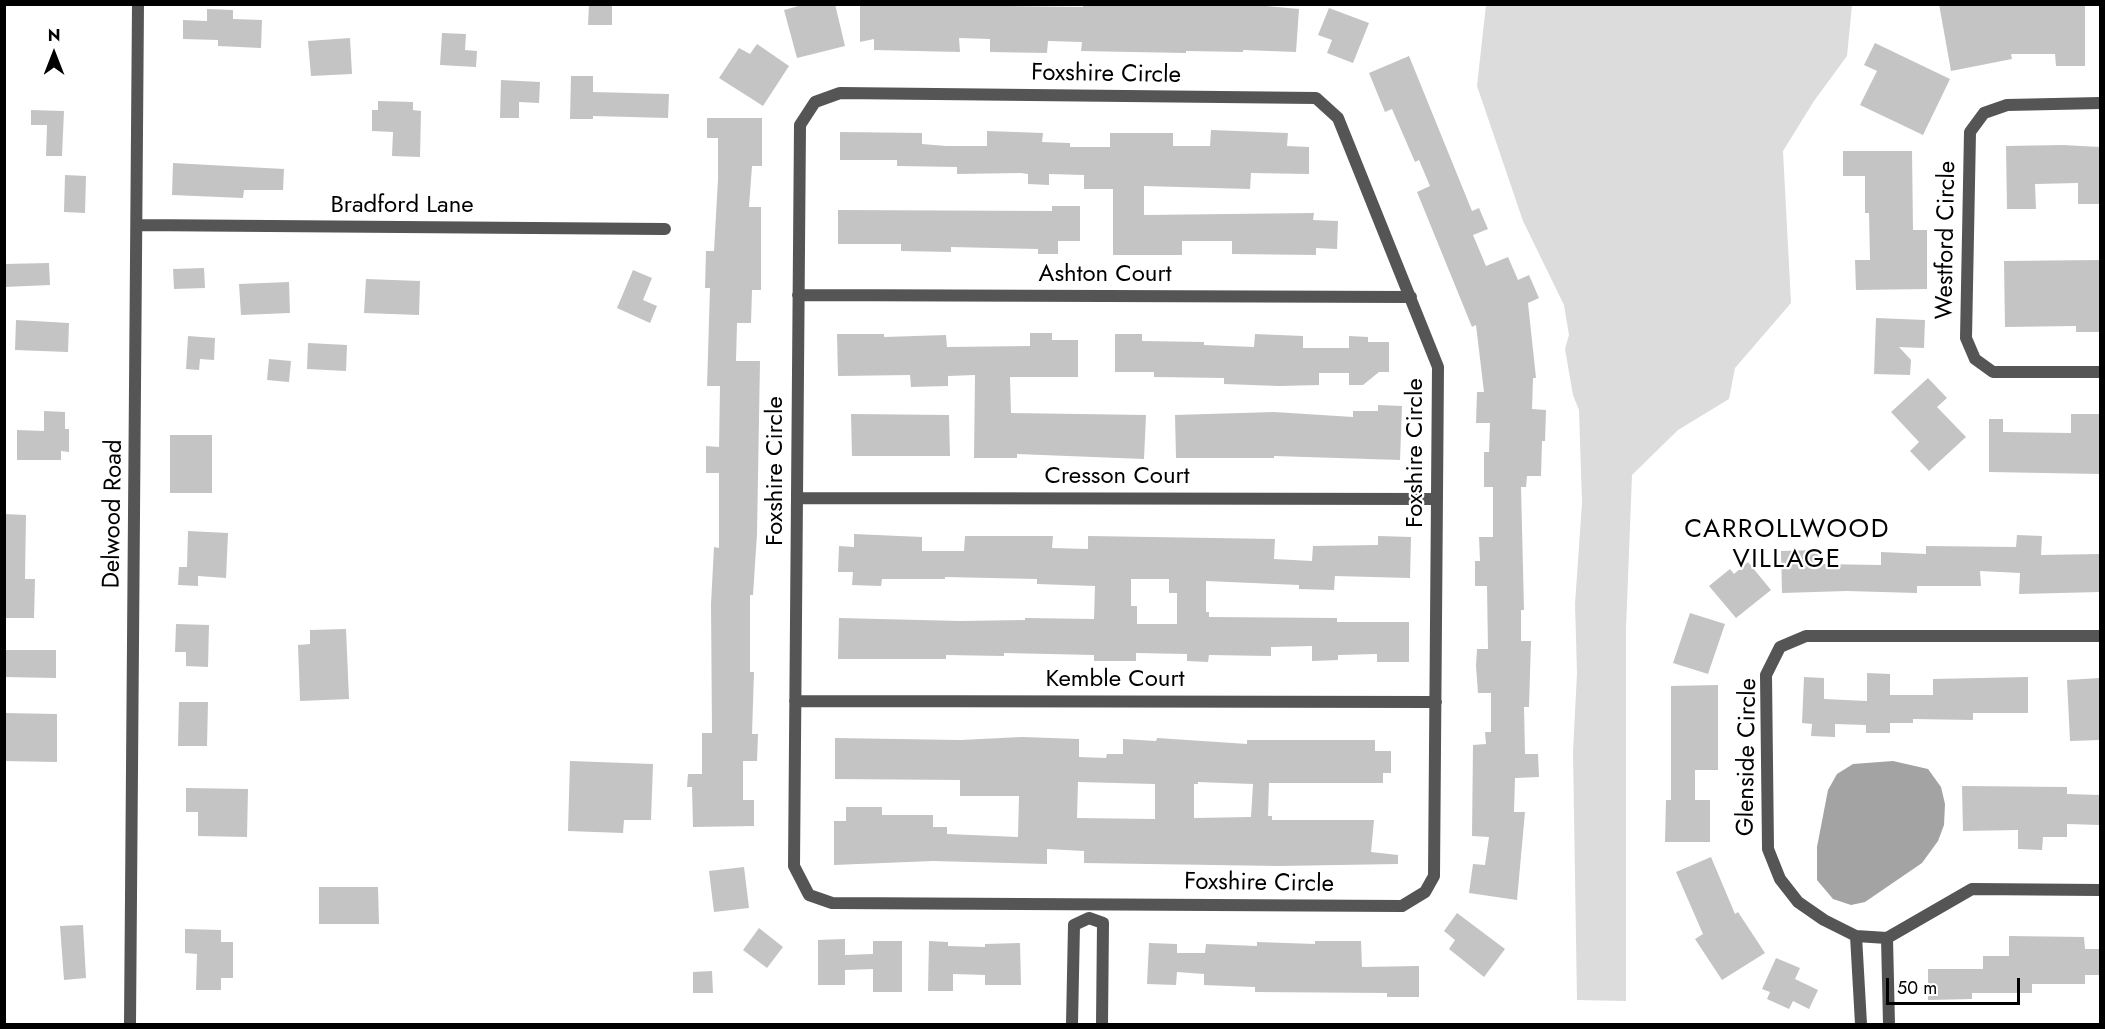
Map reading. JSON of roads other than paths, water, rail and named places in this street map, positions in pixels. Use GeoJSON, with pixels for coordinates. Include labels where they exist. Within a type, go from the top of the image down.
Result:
{"type":"FeatureCollection","features":[{"type":"Feature","properties":{"kind":"street","name":"Delwood Road"},"geometry":{"type":"LineString","coordinates":[[130,1024],[138,4]]}},
{"type":"Feature","properties":{"kind":"street","name":"Foxshire Circle"},"geometry":{"type":"LineString","coordinates":[[840,93],[1316,98],[1338,118],[1438,367],[1434,876],[1425,892],[1402,906],[832,903],[809,895],[794,866],[798,294],[800,125],[815,102],[840,93]]}},
{"type":"Feature","properties":{"kind":"street","name":"Westford Circle"},"geometry":{"type":"LineString","coordinates":[[2100,103],[2007,105],[1984,113],[1970,132],[1966,338],[1975,359],[1993,372],[2100,372]]}},
{"type":"Feature","properties":{"kind":"street","name":"Bradford Lane"},"geometry":{"type":"LineString","coordinates":[[137,225],[665,229]]}},
{"type":"Feature","properties":{"kind":"street","name":"Ashton Court"},"geometry":{"type":"LineString","coordinates":[[798,294],[1411,297]]}},
{"type":"Feature","properties":{"kind":"street","name":"Cresson Court"},"geometry":{"type":"LineString","coordinates":[[796,498],[1437,499]]}},
{"type":"Feature","properties":{"kind":"street","name":"Glenside Circle"},"geometry":{"type":"LineString","coordinates":[[1887,939],[1856,936],[1824,920],[1798,902],[1780,879],[1768,849],[1766,675],[1780,647],[1806,636],[2100,636]]}},
{"type":"Feature","properties":{"kind":"street","name":"Kemble Court"},"geometry":{"type":"LineString","coordinates":[[795,701],[1436,702]]}},
{"type":"Feature","properties":{"kind":"street"},"geometry":{"type":"LineString","coordinates":[[1889,1024],[1887,939],[1972,889],[2100,890]]}},
{"type":"Feature","properties":{"kind":"street"},"geometry":{"type":"LineString","coordinates":[[1089,918],[1090,903]]}},
{"type":"Feature","properties":{"kind":"street"},"geometry":{"type":"LineString","coordinates":[[1072,1024],[1074,925],[1089,918],[1103,922],[1102,1024]]}},
{"type":"Feature","properties":{"kind":"street"},"geometry":{"type":"LineString","coordinates":[[1856,936],[1861,1024]]}},
{"type":"Feature","properties":{"kind":"district","name":"CARROLLWOOD VILLAGE"},"geometry":{"type":"Point","coordinates":[1787,546]}}]}
